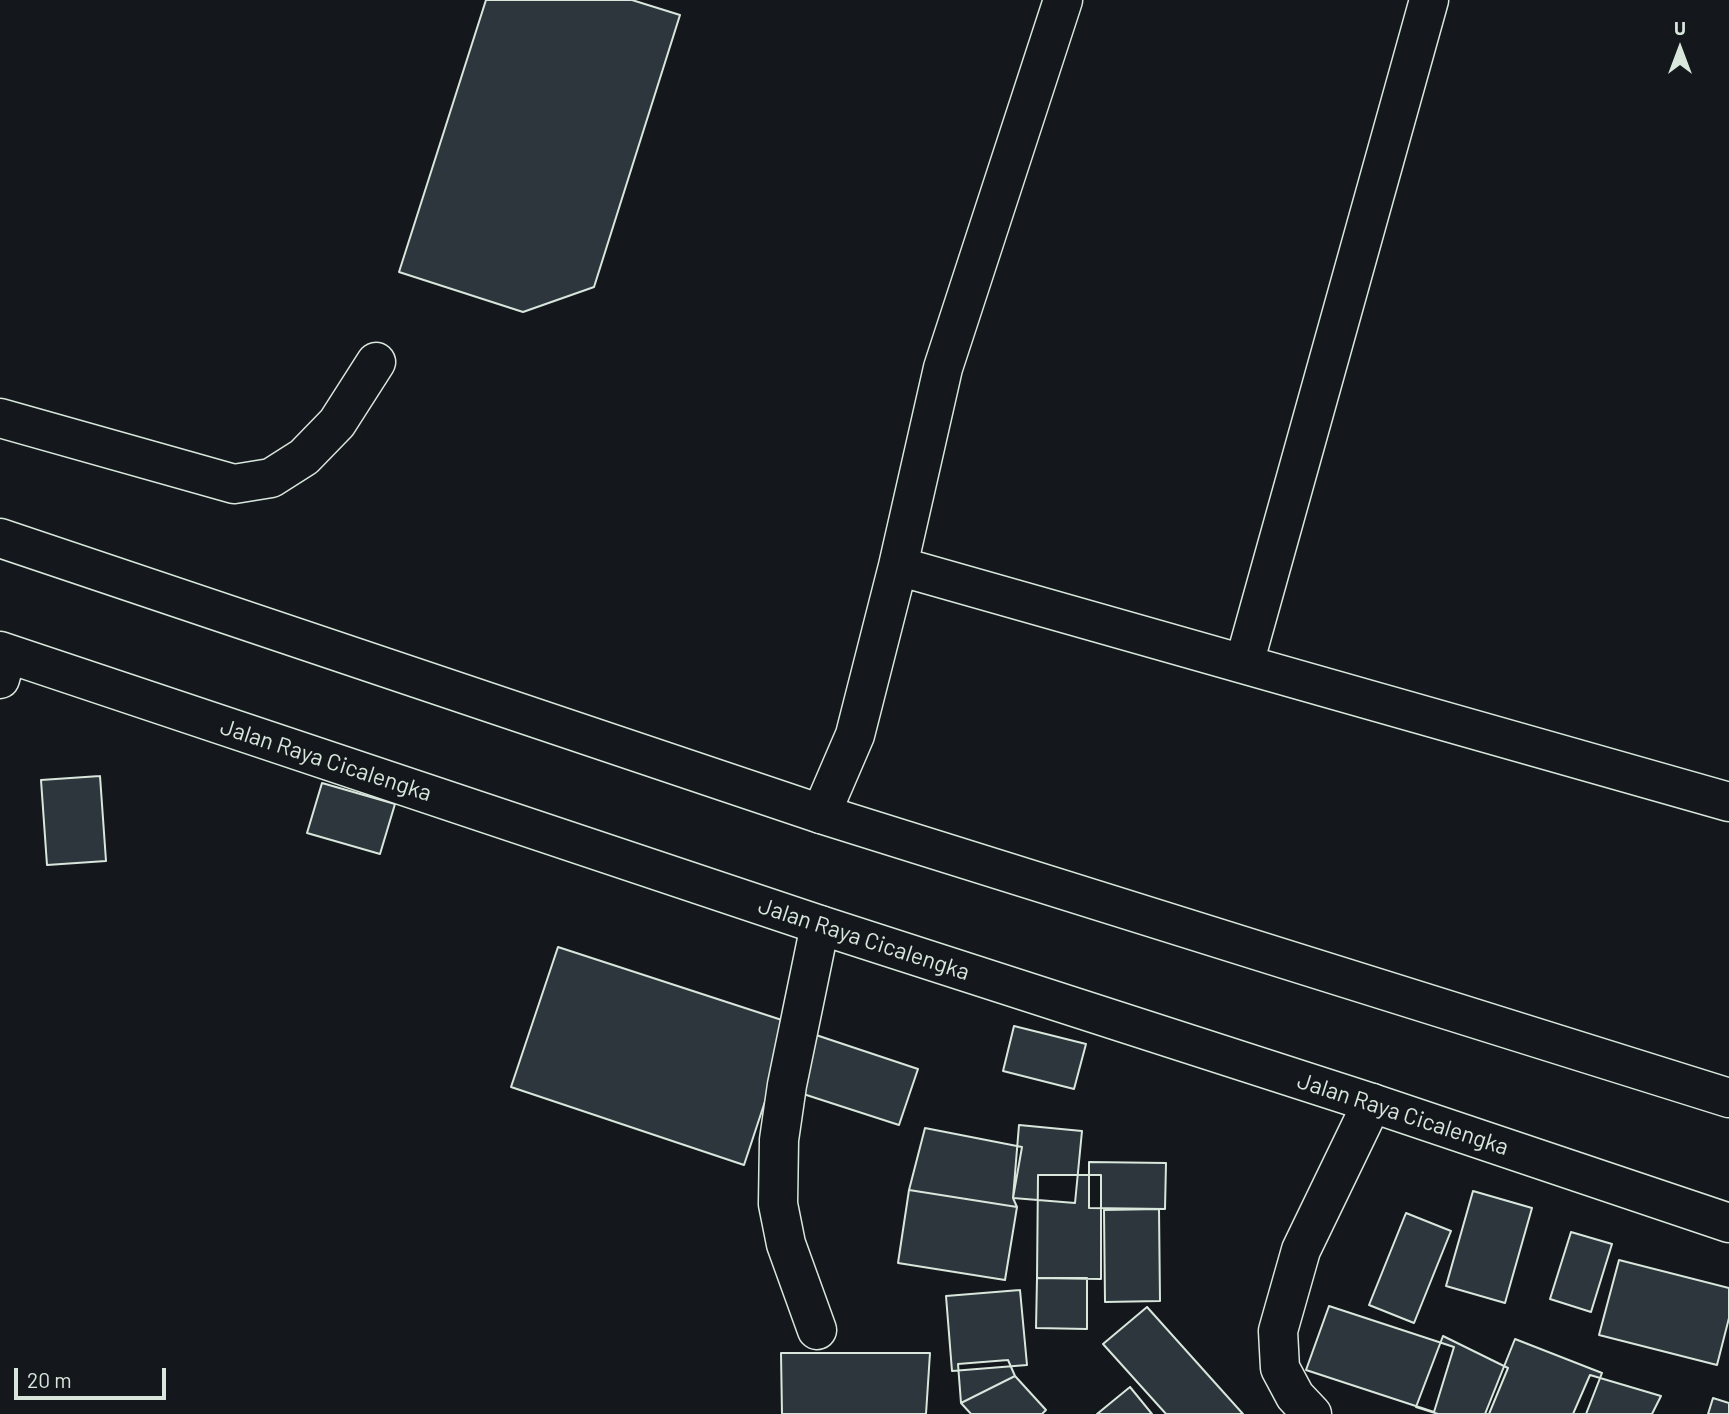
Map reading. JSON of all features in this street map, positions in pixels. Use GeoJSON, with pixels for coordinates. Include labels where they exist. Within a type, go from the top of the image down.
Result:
{"type":"FeatureCollection","features":[{"type":"Feature","properties":{"kind":"main road"},"geometry":{"type":"LineString","coordinates":[[821,814],[855,735],[898,566],[943,368],[1063,0]]}},
{"type":"Feature","properties":{"kind":"main road"},"geometry":{"type":"LineString","coordinates":[[1244,664],[1429,0]]}},
{"type":"Feature","properties":{"kind":"main road"},"geometry":{"type":"LineString","coordinates":[[0,418],[234,484],[271,478],[304,457],[337,423],[376,362]]}},
{"type":"Feature","properties":{"kind":"main road"},"geometry":{"type":"LineString","coordinates":[[0,538],[821,814],[1729,1098]]}},
{"type":"Feature","properties":{"kind":"main road"},"geometry":{"type":"LineString","coordinates":[[898,566],[1729,802]]}},
{"type":"Feature","properties":{"kind":"main road","name":"Jalan Raya Cicalengka"},"geometry":{"type":"LineString","coordinates":[[2,661],[1372,1103],[1729,1223]]}},
{"type":"Feature","properties":{"kind":"main road"},"geometry":{"type":"LineString","coordinates":[[817,1330],[786,1244],[778,1204],[779,1140],[787,1085],[820,925]]}},
{"type":"Feature","properties":{"kind":"main road"},"geometry":{"type":"LineString","coordinates":[[1312,1414],[1295,1396],[1280,1368],[1278,1331],[1301,1250],[1372,1103]]}},
{"type":"Feature","properties":{"kind":"building"},"geometry":{"type":"Polygon","coordinates":[[[486,0],[632,0],[680,15],[594,287],[523,312],[399,272],[486,0]]]}},
{"type":"Feature","properties":{"kind":"building"},"geometry":{"type":"Polygon","coordinates":[[[100,776],[106,861],[47,865],[41,780],[100,776]]]}},
{"type":"Feature","properties":{"kind":"building"},"geometry":{"type":"Polygon","coordinates":[[[322,783],[395,804],[380,854],[307,833],[322,783]]]}},
{"type":"Feature","properties":{"kind":"building"},"geometry":{"type":"Polygon","coordinates":[[[558,947],[791,1023],[744,1165],[511,1087],[558,947]]]}},
{"type":"Feature","properties":{"kind":"building"},"geometry":{"type":"Polygon","coordinates":[[[1014,1026],[1086,1044],[1074,1089],[1003,1071],[1014,1026]]]}},
{"type":"Feature","properties":{"kind":"building"},"geometry":{"type":"Polygon","coordinates":[[[813,1034],[918,1069],[899,1125],[794,1091],[813,1034]]]}},
{"type":"Feature","properties":{"kind":"building"},"geometry":{"type":"Polygon","coordinates":[[[1019,1125],[1082,1131],[1075,1203],[1013,1198],[1019,1125]]]}},
{"type":"Feature","properties":{"kind":"building"},"geometry":{"type":"Polygon","coordinates":[[[925,1128],[1022,1147],[1013,1198],[1017,1207],[909,1190],[925,1128]]]}},
{"type":"Feature","properties":{"kind":"building"},"geometry":{"type":"Polygon","coordinates":[[[1089,1162],[1166,1163],[1165,1209],[1089,1208],[1089,1162]]]}},
{"type":"Feature","properties":{"kind":"building"},"geometry":{"type":"Polygon","coordinates":[[[1038,1175],[1101,1175],[1101,1279],[1037,1278],[1038,1175]]]}},
{"type":"Feature","properties":{"kind":"building"},"geometry":{"type":"Polygon","coordinates":[[[909,1190],[1017,1207],[1005,1280],[898,1263],[909,1190]]]}},
{"type":"Feature","properties":{"kind":"building"},"geometry":{"type":"Polygon","coordinates":[[[1473,1191],[1532,1208],[1505,1303],[1446,1286],[1473,1191]]]}},
{"type":"Feature","properties":{"kind":"building"},"geometry":{"type":"Polygon","coordinates":[[[1159,1209],[1160,1301],[1105,1302],[1104,1210],[1159,1209]]]}},
{"type":"Feature","properties":{"kind":"building"},"geometry":{"type":"Polygon","coordinates":[[[1406,1213],[1451,1231],[1414,1323],[1369,1305],[1406,1213]]]}},
{"type":"Feature","properties":{"kind":"building"},"geometry":{"type":"Polygon","coordinates":[[[1571,1232],[1612,1244],[1591,1312],[1550,1299],[1571,1232]]]}},
{"type":"Feature","properties":{"kind":"building"},"geometry":{"type":"Polygon","coordinates":[[[1619,1260],[1729,1288],[1729,1318],[1717,1365],[1599,1335],[1619,1260]]]}},
{"type":"Feature","properties":{"kind":"building"},"geometry":{"type":"Polygon","coordinates":[[[1037,1278],[1087,1278],[1087,1329],[1036,1328],[1037,1278]]]}},
{"type":"Feature","properties":{"kind":"building"},"geometry":{"type":"Polygon","coordinates":[[[1020,1290],[1027,1365],[952,1371],[946,1296],[1020,1290]]]}},
{"type":"Feature","properties":{"kind":"building"},"geometry":{"type":"Polygon","coordinates":[[[1329,1306],[1454,1347],[1434,1412],[1306,1370],[1329,1306]]]}},
{"type":"Feature","properties":{"kind":"building"},"geometry":{"type":"Polygon","coordinates":[[[1147,1307],[1243,1414],[1166,1414],[1103,1344],[1147,1307]]]}},
{"type":"Feature","properties":{"kind":"building"},"geometry":{"type":"Polygon","coordinates":[[[1443,1336],[1508,1368],[1489,1414],[1438,1414],[1416,1407],[1443,1336]]]}},
{"type":"Feature","properties":{"kind":"building"},"geometry":{"type":"Polygon","coordinates":[[[1515,1339],[1602,1373],[1586,1414],[1485,1414],[1515,1339]]]}},
{"type":"Feature","properties":{"kind":"building"},"geometry":{"type":"Polygon","coordinates":[[[781,1353],[930,1353],[926,1414],[782,1414],[781,1353]]]}},
{"type":"Feature","properties":{"kind":"building"},"geometry":{"type":"Polygon","coordinates":[[[1008,1360],[1015,1376],[961,1403],[958,1364],[1008,1360]]]}},
{"type":"Feature","properties":{"kind":"building"},"geometry":{"type":"Polygon","coordinates":[[[1590,1375],[1661,1396],[1652,1414],[1573,1414],[1590,1375]]]}},
{"type":"Feature","properties":{"kind":"building"},"geometry":{"type":"Polygon","coordinates":[[[1015,1376],[1046,1410],[1042,1414],[971,1414],[961,1403],[1015,1376]]]}},
{"type":"Feature","properties":{"kind":"building"},"geometry":{"type":"Polygon","coordinates":[[[1130,1387],[1152,1414],[1097,1414],[1130,1387]]]}},
{"type":"Feature","properties":{"kind":"building"},"geometry":{"type":"Polygon","coordinates":[[[1713,1398],[1729,1403],[1729,1414],[1708,1414],[1713,1398]]]}}]}
